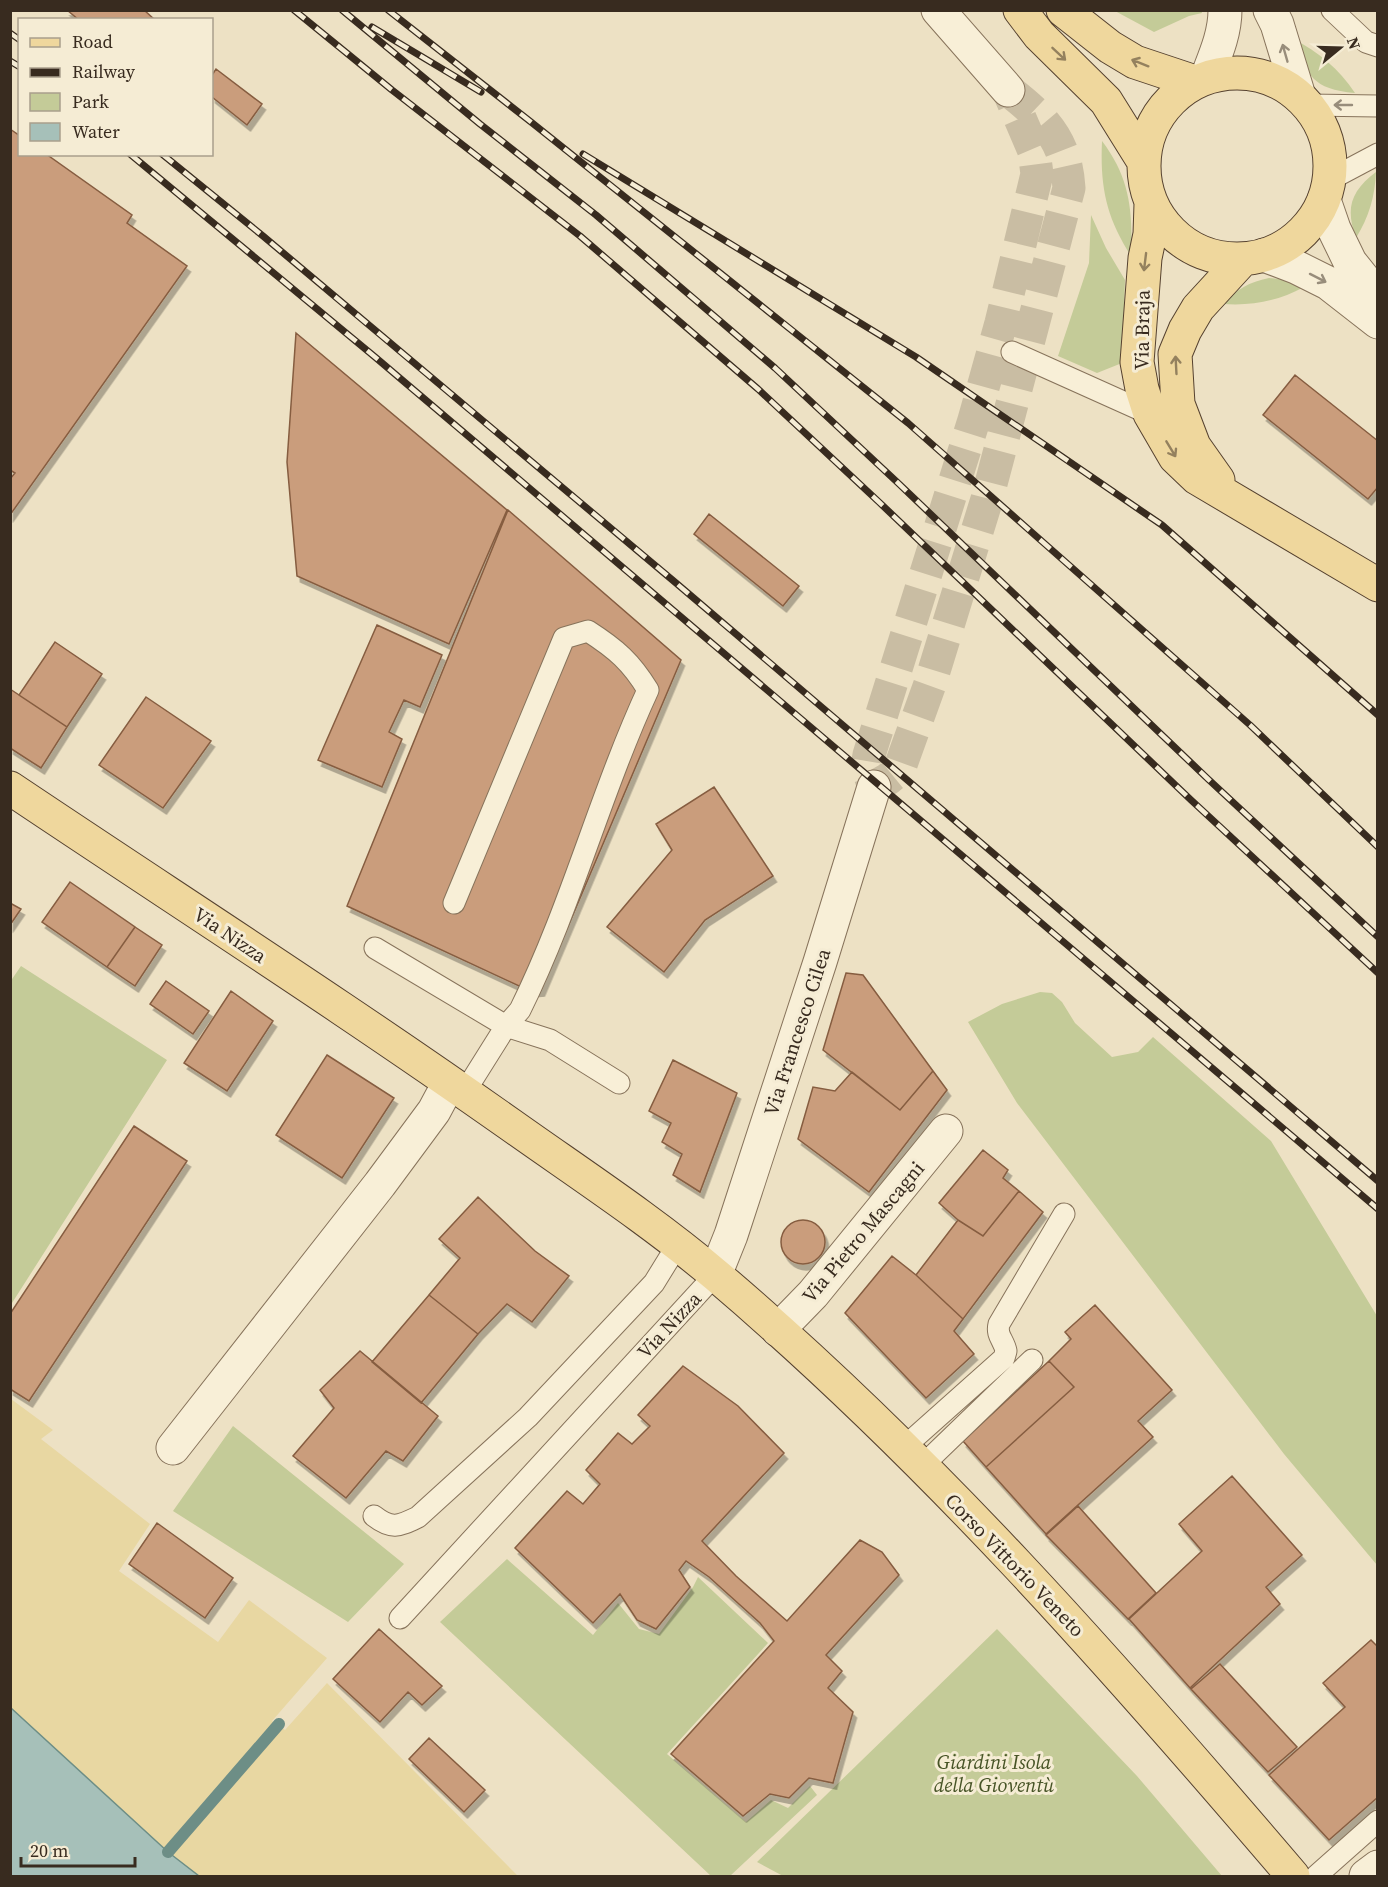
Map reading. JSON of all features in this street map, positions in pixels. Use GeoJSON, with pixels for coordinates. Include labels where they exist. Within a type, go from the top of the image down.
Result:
{"type":"FeatureCollection","features":[{"type":"Feature","properties":{"kind":"main road"},"geometry":{"type":"LineString","coordinates":[[1020,10],[1039,35],[1106,101],[1144,162]]}},
{"type":"Feature","properties":{"kind":"main road"},"geometry":{"type":"LineString","coordinates":[[1063,10],[1110,47],[1135,62],[1201,80]]}},
{"type":"Feature","properties":{"kind":"main road"},"geometry":{"type":"LineString","coordinates":[[1226,73],[1246,73],[1264,77],[1283,85],[1303,101],[1319,122],[1326,141],[1329,160],[1326,190],[1314,218],[1300,235],[1283,247],[1254,257],[1215,257],[1189,246],[1167,228],[1151,204],[1145,184],[1144,162],[1148,138],[1158,115],[1175,96],[1201,80],[1226,73]]}},
{"type":"Feature","properties":{"kind":"main road","name":"Via Braja"},"geometry":{"type":"LineString","coordinates":[[1151,204],[1137,362],[1150,414],[1175,457],[1197,478],[1377,585]]}},
{"type":"Feature","properties":{"kind":"main road","name":"Via Braja"},"geometry":{"type":"LineString","coordinates":[[1227,494],[1194,446],[1178,404],[1175,354],[1198,308],[1254,257]]}},
{"type":"Feature","properties":{"kind":"main road","name":"Via Nizza"},"geometry":{"type":"LineString","coordinates":[[10,788],[457,1088],[678,1244],[716,1275]]}},
{"type":"Feature","properties":{"kind":"main road","name":"Corso Vittorio Veneto"},"geometry":{"type":"LineString","coordinates":[[716,1275],[778,1330],[912,1458],[1038,1585],[1174,1737],[1293,1876]]}},
{"type":"Feature","properties":{"kind":"street"},"geometry":{"type":"LineString","coordinates":[[938,10],[1008,90]]}},
{"type":"Feature","properties":{"kind":"street"},"geometry":{"type":"LineString","coordinates":[[1201,80],[1217,51],[1225,20],[1225,10]]}},
{"type":"Feature","properties":{"kind":"street"},"geometry":{"type":"LineString","coordinates":[[1270,10],[1277,24],[1303,101]]}},
{"type":"Feature","properties":{"kind":"street"},"geometry":{"type":"LineString","coordinates":[[1326,190],[1334,229],[1350,262],[1377,297]]}},
{"type":"Feature","properties":{"kind":"street"},"geometry":{"type":"LineString","coordinates":[[1254,257],[1296,267],[1328,283],[1377,322]]}},
{"type":"Feature","properties":{"kind":"street","name":"Via Francesco Cilea"},"geometry":{"type":"LineString","coordinates":[[716,1275],[820,962],[874,787]]}},
{"type":"Feature","properties":{"kind":"street"},"geometry":{"type":"LineString","coordinates":[[173,1448],[380,1184],[434,1111],[457,1088]]}},
{"type":"Feature","properties":{"kind":"street","name":"Via Pietro Mascagni"},"geometry":{"type":"LineString","coordinates":[[778,1330],[813,1294],[946,1131]]}},
{"type":"Feature","properties":{"kind":"street"},"geometry":{"type":"LineString","coordinates":[[1366,1876],[1377,1867]]}},
{"type":"Feature","properties":{"kind":"lane"},"geometry":{"type":"LineString","coordinates":[[1333,11],[1366,42],[1377,46]]}},
{"type":"Feature","properties":{"kind":"lane"},"geometry":{"type":"LineString","coordinates":[[1303,101],[1377,106]]}},
{"type":"Feature","properties":{"kind":"lane"},"geometry":{"type":"LineString","coordinates":[[1326,190],[1377,154]]}},
{"type":"Feature","properties":{"kind":"lane"},"geometry":{"type":"LineString","coordinates":[[1012,352],[1150,414]]}},
{"type":"Feature","properties":{"kind":"lane"},"geometry":{"type":"LineString","coordinates":[[454,903],[564,638],[588,631],[608,644],[636,669],[648,690],[631,728],[580,866],[530,991],[520,1010],[457,1088]]}},
{"type":"Feature","properties":{"kind":"lane"},"geometry":{"type":"LineString","coordinates":[[375,948],[506,1026],[550,1040],[619,1083]]}},
{"type":"Feature","properties":{"kind":"lane"},"geometry":{"type":"LineString","coordinates":[[912,1458],[1004,1358],[1006,1351],[997,1331],[999,1324],[1064,1214]]}},
{"type":"Feature","properties":{"kind":"lane"},"geometry":{"type":"LineString","coordinates":[[375,1516],[386,1525],[401,1525],[418,1517],[528,1417],[654,1282],[678,1244]]}},
{"type":"Feature","properties":{"kind":"lane","name":"Via Nizza"},"geometry":{"type":"LineString","coordinates":[[400,1618],[716,1275]]}},
{"type":"Feature","properties":{"kind":"lane"},"geometry":{"type":"LineString","coordinates":[[912,1458],[1032,1360]]}},
{"type":"Feature","properties":{"kind":"lane"},"geometry":{"type":"LineString","coordinates":[[1316,1876],[1377,1821]]}},
{"type":"Feature","properties":{"kind":"green space"},"geometry":{"type":"Polygon","coordinates":[[[1201,10],[1202,13],[1189,16],[1154,32],[1115,11],[1201,10]]]}},
{"type":"Feature","properties":{"kind":"green space"},"geometry":{"type":"Polygon","coordinates":[[[1293,39],[1328,62],[1355,93],[1320,84],[1308,71],[1293,39]]]}},
{"type":"Feature","properties":{"kind":"green space"},"geometry":{"type":"Polygon","coordinates":[[[1102,141],[1119,168],[1128,196],[1131,256],[1122,242],[1106,201],[1102,173],[1102,141]]]}},
{"type":"Feature","properties":{"kind":"green space"},"geometry":{"type":"Polygon","coordinates":[[[1376,172],[1370,206],[1356,238],[1351,218],[1352,201],[1361,186],[1376,172]]]}},
{"type":"Feature","properties":{"kind":"green space"},"geometry":{"type":"Polygon","coordinates":[[[1091,215],[1106,248],[1125,280],[1122,363],[1097,373],[1058,356],[1089,263],[1091,215]]]}},
{"type":"Feature","properties":{"kind":"green space"},"geometry":{"type":"Polygon","coordinates":[[[1269,278],[1287,280],[1304,287],[1265,302],[1223,304],[1244,287],[1269,278]]]}},
{"type":"Feature","properties":{"kind":"green space"},"geometry":{"type":"Polygon","coordinates":[[[21,966],[167,1060],[12,1303],[10,982],[21,966]]]}},
{"type":"Feature","properties":{"kind":"green space"},"geometry":{"type":"Polygon","coordinates":[[[1040,992],[1052,993],[1062,1002],[1075,1023],[1112,1057],[1138,1052],[1153,1037],[1271,1141],[1377,1316],[1377,1565],[1284,1454],[1017,1103],[968,1022],[1002,1004],[1040,992]]]}},
{"type":"Feature","properties":{"kind":"green space"},"geometry":{"type":"Polygon","coordinates":[[[233,1426],[404,1564],[348,1622],[173,1511],[233,1426]]]}},
{"type":"Feature","properties":{"kind":"green space"},"geometry":{"type":"Polygon","coordinates":[[[507,1559],[593,1635],[618,1603],[639,1629],[659,1634],[698,1577],[768,1643],[667,1754],[746,1822],[771,1800],[788,1808],[810,1786],[817,1795],[730,1876],[711,1876],[440,1622],[507,1559]]]}},
{"type":"Feature","properties":{"kind":"green space","name":"Giardini Isola della Gioventù"},"geometry":{"type":"Polygon","coordinates":[[[997,1629],[1137,1776],[1222,1876],[783,1876],[757,1862],[997,1629]]]}},
{"type":"Feature","properties":{"kind":"sand"},"geometry":{"type":"Polygon","coordinates":[[[11,1399],[53,1430],[41,1439],[150,1524],[119,1571],[218,1642],[249,1600],[327,1658],[272,1721],[285,1730],[327,1683],[518,1876],[199,1876],[168,1852],[11,1708],[11,1399]]]}},
{"type":"Feature","properties":{"kind":"water"},"geometry":{"type":"Polygon","coordinates":[[[11,1708],[168,1852],[199,1876],[11,1876],[11,1708]]]}},
{"type":"Feature","properties":{"kind":"building"},"geometry":{"type":"Polygon","coordinates":[[[67,10],[144,10],[153,18],[77,18],[67,10]]]}},
{"type":"Feature","properties":{"kind":"building"},"geometry":{"type":"Polygon","coordinates":[[[216,69],[262,104],[247,125],[213,98],[213,74],[216,69]]]}},
{"type":"Feature","properties":{"kind":"building"},"geometry":{"type":"Polygon","coordinates":[[[10,129],[18,135],[18,156],[49,156],[132,215],[127,223],[187,266],[10,515],[10,479],[15,473],[10,470],[10,129]]]}},
{"type":"Feature","properties":{"kind":"building"},"geometry":{"type":"Polygon","coordinates":[[[296,333],[507,510],[449,644],[297,576],[287,462],[296,333]]]}},
{"type":"Feature","properties":{"kind":"building"},"geometry":{"type":"Polygon","coordinates":[[[1295,375],[1378,441],[1378,487],[1368,499],[1263,415],[1295,375]]]}},
{"type":"Feature","properties":{"kind":"building"},"geometry":{"type":"Polygon","coordinates":[[[508,510],[681,660],[541,990],[530,991],[347,906],[508,510]]]}},
{"type":"Feature","properties":{"kind":"building"},"geometry":{"type":"Polygon","coordinates":[[[709,514],[799,586],[783,606],[694,534],[709,514]]]}},
{"type":"Feature","properties":{"kind":"building"},"geometry":{"type":"Polygon","coordinates":[[[377,625],[442,655],[420,707],[404,700],[389,732],[402,739],[382,787],[318,760],[377,625]]]}},
{"type":"Feature","properties":{"kind":"building"},"geometry":{"type":"Polygon","coordinates":[[[55,642],[102,674],[67,727],[19,695],[55,642]]]}},
{"type":"Feature","properties":{"kind":"building"},"geometry":{"type":"Polygon","coordinates":[[[10,689],[67,727],[41,768],[10,748],[10,689]]]}},
{"type":"Feature","properties":{"kind":"building"},"geometry":{"type":"Polygon","coordinates":[[[146,697],[211,741],[163,808],[99,765],[146,697]]]}},
{"type":"Feature","properties":{"kind":"building"},"geometry":{"type":"Polygon","coordinates":[[[714,787],[773,876],[705,920],[664,972],[607,927],[672,850],[656,824],[714,787]]]}},
{"type":"Feature","properties":{"kind":"building"},"geometry":{"type":"Polygon","coordinates":[[[70,882],[135,927],[107,967],[42,922],[70,882]]]}},
{"type":"Feature","properties":{"kind":"building"},"geometry":{"type":"Polygon","coordinates":[[[10,903],[21,909],[10,925],[10,903]]]}},
{"type":"Feature","properties":{"kind":"building"},"geometry":{"type":"Polygon","coordinates":[[[135,927],[162,945],[135,986],[107,967],[135,927]]]}},
{"type":"Feature","properties":{"kind":"building"},"geometry":{"type":"Polygon","coordinates":[[[846,973],[863,975],[933,1071],[900,1110],[823,1050],[846,973]]]}},
{"type":"Feature","properties":{"kind":"building"},"geometry":{"type":"Polygon","coordinates":[[[166,981],[209,1011],[193,1034],[150,1004],[166,981]]]}},
{"type":"Feature","properties":{"kind":"building"},"geometry":{"type":"Polygon","coordinates":[[[231,991],[273,1021],[227,1091],[184,1063],[231,991]]]}},
{"type":"Feature","properties":{"kind":"building"},"geometry":{"type":"Polygon","coordinates":[[[327,1055],[394,1098],[342,1178],[276,1135],[327,1055]]]}},
{"type":"Feature","properties":{"kind":"building"},"geometry":{"type":"Polygon","coordinates":[[[673,1060],[737,1093],[700,1192],[673,1175],[682,1154],[662,1142],[671,1123],[649,1111],[673,1060]]]}},
{"type":"Feature","properties":{"kind":"building"},"geometry":{"type":"Polygon","coordinates":[[[933,1071],[947,1090],[869,1192],[798,1139],[813,1087],[835,1091],[852,1072],[900,1110],[933,1071]]]}},
{"type":"Feature","properties":{"kind":"building"},"geometry":{"type":"Polygon","coordinates":[[[134,1126],[187,1161],[29,1401],[10,1389],[10,1314],[134,1126]]]}},
{"type":"Feature","properties":{"kind":"building"},"geometry":{"type":"Polygon","coordinates":[[[983,1150],[1008,1170],[1003,1178],[1019,1191],[983,1236],[958,1220],[939,1203],[983,1150]]]}},
{"type":"Feature","properties":{"kind":"building"},"geometry":{"type":"Polygon","coordinates":[[[1019,1191],[1043,1212],[963,1319],[916,1275],[958,1220],[983,1236],[1019,1191]]]}},
{"type":"Feature","properties":{"kind":"building"},"geometry":{"type":"Polygon","coordinates":[[[478,1197],[535,1251],[569,1276],[532,1322],[507,1304],[478,1334],[429,1295],[460,1258],[439,1239],[478,1197]]]}},
{"type":"Feature","properties":{"kind":"building"},"geometry":{"type":"Polygon","coordinates":[[[803,1220],[812,1221],[819,1226],[824,1233],[824,1251],[819,1258],[812,1263],[803,1264],[794,1263],[787,1258],[782,1251],[781,1242],[782,1233],[787,1226],[794,1221],[803,1220]]]}},
{"type":"Feature","properties":{"kind":"building"},"geometry":{"type":"Polygon","coordinates":[[[892,1256],[963,1319],[954,1331],[974,1354],[926,1398],[845,1313],[892,1256]]]}},
{"type":"Feature","properties":{"kind":"building"},"geometry":{"type":"Polygon","coordinates":[[[429,1295],[478,1334],[421,1403],[372,1362],[429,1295]]]}},
{"type":"Feature","properties":{"kind":"building"},"geometry":{"type":"Polygon","coordinates":[[[1095,1305],[1172,1390],[1138,1421],[1153,1437],[1046,1534],[986,1467],[1074,1387],[1049,1361],[1071,1339],[1065,1332],[1095,1305]]]}},
{"type":"Feature","properties":{"kind":"building"},"geometry":{"type":"Polygon","coordinates":[[[360,1351],[438,1416],[403,1461],[386,1451],[346,1498],[293,1456],[334,1408],[320,1390],[360,1351]]]}},
{"type":"Feature","properties":{"kind":"building"},"geometry":{"type":"Polygon","coordinates":[[[1049,1361],[1074,1387],[986,1467],[963,1441],[1049,1361]]]}},
{"type":"Feature","properties":{"kind":"building"},"geometry":{"type":"Polygon","coordinates":[[[683,1366],[738,1406],[784,1453],[702,1541],[736,1576],[787,1621],[860,1540],[882,1552],[899,1575],[826,1655],[842,1671],[828,1688],[853,1712],[833,1783],[809,1778],[789,1798],[770,1794],[743,1816],[671,1754],[774,1641],[760,1623],[709,1577],[686,1561],[679,1570],[690,1587],[656,1629],[637,1620],[620,1594],[593,1623],[515,1548],[567,1491],[583,1504],[600,1484],[586,1470],[618,1433],[632,1444],[650,1426],[638,1415],[683,1366]]]}},
{"type":"Feature","properties":{"kind":"building"},"geometry":{"type":"Polygon","coordinates":[[[1232,1476],[1302,1555],[1266,1587],[1280,1604],[1190,1688],[1129,1619],[1202,1551],[1179,1524],[1232,1476]]]}},
{"type":"Feature","properties":{"kind":"building"},"geometry":{"type":"Polygon","coordinates":[[[1078,1506],[1156,1593],[1128,1619],[1046,1535],[1078,1506]]]}},
{"type":"Feature","properties":{"kind":"building"},"geometry":{"type":"Polygon","coordinates":[[[157,1523],[233,1578],[205,1618],[129,1564],[157,1523]]]}},
{"type":"Feature","properties":{"kind":"building"},"geometry":{"type":"Polygon","coordinates":[[[379,1629],[442,1686],[422,1705],[408,1692],[380,1722],[333,1679],[379,1629]]]}},
{"type":"Feature","properties":{"kind":"building"},"geometry":{"type":"Polygon","coordinates":[[[1371,1640],[1378,1647],[1378,1797],[1329,1840],[1269,1775],[1345,1707],[1323,1683],[1371,1640]]]}},
{"type":"Feature","properties":{"kind":"building"},"geometry":{"type":"Polygon","coordinates":[[[1220,1664],[1297,1747],[1268,1772],[1191,1689],[1220,1664]]]}},
{"type":"Feature","properties":{"kind":"building"},"geometry":{"type":"Polygon","coordinates":[[[429,1738],[485,1790],[464,1812],[409,1759],[429,1738]]]}},
{"type":"Feature","properties":{"kind":"waterway"},"geometry":{"type":"LineString","coordinates":[[168,1852],[279,1724]]}},
{"type":"Feature","properties":{"kind":"tunnel"},"geometry":{"type":"LineString","coordinates":[[1008,90],[1033,111],[1051,132],[1063,157],[1069,188],[987,499],[930,684],[899,770],[874,787],[867,767],[869,755],[974,420],[1001,323],[1037,174],[1034,151],[1008,90]]}},
{"type":"Feature","properties":{"kind":"railway"},"geometry":{"type":"LineString","coordinates":[[294,10],[392,90],[580,236],[758,389],[1191,800],[1378,973]]}},
{"type":"Feature","properties":{"kind":"railway"},"geometry":{"type":"LineString","coordinates":[[342,10],[480,124],[596,215],[775,368],[1378,937]]}},
{"type":"Feature","properties":{"kind":"railway"},"geometry":{"type":"LineString","coordinates":[[388,10],[908,423],[1250,725],[1378,847]]}},
{"type":"Feature","properties":{"kind":"railway"},"geometry":{"type":"LineString","coordinates":[[372,27],[481,92]]}},
{"type":"Feature","properties":{"kind":"railway"},"geometry":{"type":"LineString","coordinates":[[10,33],[18,39]]}},
{"type":"Feature","properties":{"kind":"railway"},"geometry":{"type":"LineString","coordinates":[[10,61],[18,66]]}},
{"type":"Feature","properties":{"kind":"railway"},"geometry":{"type":"LineString","coordinates":[[583,154],[916,357],[1162,525],[1378,715]]}},
{"type":"Feature","properties":{"kind":"railway"},"geometry":{"type":"LineString","coordinates":[[132,156],[375,357],[1378,1209]]}},
{"type":"Feature","properties":{"kind":"railway"},"geometry":{"type":"LineString","coordinates":[[164,156],[676,583],[1378,1181]]}}]}
